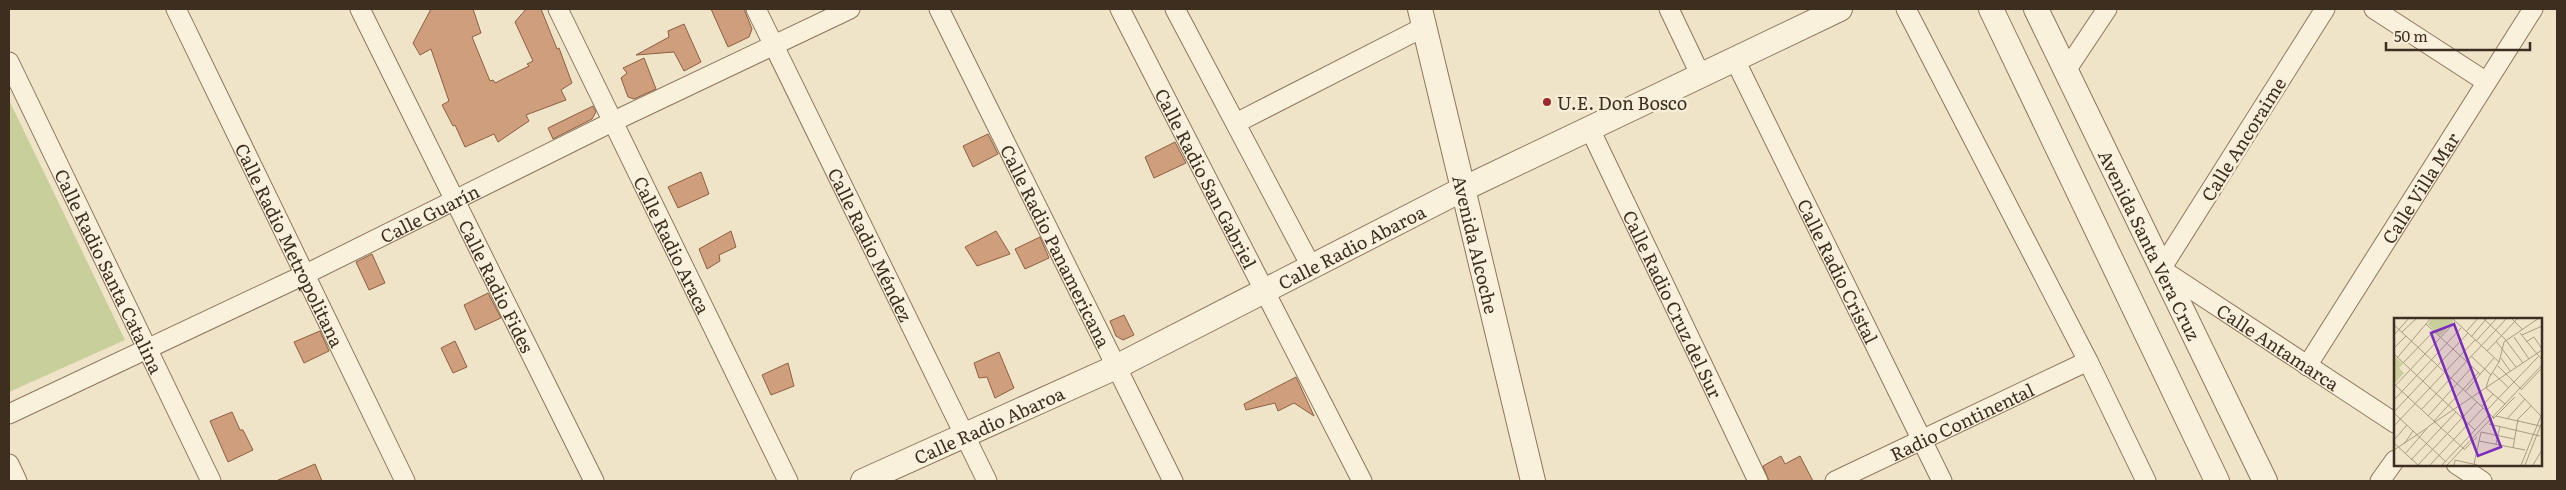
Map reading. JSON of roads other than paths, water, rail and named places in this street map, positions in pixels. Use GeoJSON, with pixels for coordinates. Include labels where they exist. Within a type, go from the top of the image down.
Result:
{"type":"FeatureCollection","features":[{"type":"Feature","properties":{"kind":"street","name":"Calle Radio Metropolitana"},"geometry":{"type":"LineString","coordinates":[[176,9],[405,481]]}},
{"type":"Feature","properties":{"kind":"street","name":"Calle Radio Fides"},"geometry":{"type":"LineString","coordinates":[[360,9],[594,481]]}},
{"type":"Feature","properties":{"kind":"street","name":"Calle Radio Araca"},"geometry":{"type":"LineString","coordinates":[[558,9],[788,481]]}},
{"type":"Feature","properties":{"kind":"street","name":"Calle Radio Méndez"},"geometry":{"type":"LineString","coordinates":[[756,9],[987,481]]}},
{"type":"Feature","properties":{"kind":"street","name":"Calle Guarín"},"geometry":{"type":"LineString","coordinates":[[9,414],[304,275],[612,122],[850,9]]}},
{"type":"Feature","properties":{"kind":"street","name":"Calle Radio Panamericana"},"geometry":{"type":"LineString","coordinates":[[939,9],[1173,481]]}},
{"type":"Feature","properties":{"kind":"street","name":"Calle Radio San Gabriel"},"geometry":{"type":"LineString","coordinates":[[1120,9],[1266,290],[1362,481]]}},
{"type":"Feature","properties":{"kind":"street"},"geometry":{"type":"LineString","coordinates":[[1175,9],[1312,268]]}},
{"type":"Feature","properties":{"kind":"street"},"geometry":{"type":"LineString","coordinates":[[1669,9],[1700,74]]}},
{"type":"Feature","properties":{"kind":"street","name":"Calle Radio Abaroa"},"geometry":{"type":"LineString","coordinates":[[863,481],[965,437],[1116,366],[1312,268],[1463,189],[1700,74],[1735,60],[1813,14],[1840,9]]}},
{"type":"Feature","properties":{"kind":"street"},"geometry":{"type":"LineString","coordinates":[[1906,9],[2088,361],[2146,481]]}},
{"type":"Feature","properties":{"kind":"street"},"geometry":{"type":"LineString","coordinates":[[1991,9],[2217,481]]}},
{"type":"Feature","properties":{"kind":"street","name":"Avenida Santa Vera Cruz"},"geometry":{"type":"LineString","coordinates":[[2036,9],[2065,72],[2266,481]]}},
{"type":"Feature","properties":{"kind":"street"},"geometry":{"type":"LineString","coordinates":[[2065,72],[2106,9]]}},
{"type":"Feature","properties":{"kind":"street","name":"Calle Ancoraime"},"geometry":{"type":"LineString","coordinates":[[2161,269],[2325,9]]}},
{"type":"Feature","properties":{"kind":"street"},"geometry":{"type":"LineString","coordinates":[[2374,9],[2486,81]]}},
{"type":"Feature","properties":{"kind":"street","name":"Calle Villa Mar"},"geometry":{"type":"LineString","coordinates":[[2308,366],[2533,9]]}},
{"type":"Feature","properties":{"kind":"street"},"geometry":{"type":"LineString","coordinates":[[1236,123],[1422,18]]}},
{"type":"Feature","properties":{"kind":"street","name":"Avenida Alcoche"},"geometry":{"type":"LineString","coordinates":[[1422,18],[1533,481]]}},
{"type":"Feature","properties":{"kind":"street","name":"Calle Radio Cristal"},"geometry":{"type":"LineString","coordinates":[[1735,60],[1942,481]]}},
{"type":"Feature","properties":{"kind":"street","name":"Calle Radio Santa Catalina"},"geometry":{"type":"LineString","coordinates":[[9,62],[211,481]]}},
{"type":"Feature","properties":{"kind":"street","name":"Calle Radio Cruz del Sur"},"geometry":{"type":"LineString","coordinates":[[1589,127],[1758,481]]}},
{"type":"Feature","properties":{"kind":"street","name":"Calle Antamarca"},"geometry":{"type":"LineString","coordinates":[[2161,269],[2394,422]]}},
{"type":"Feature","properties":{"kind":"street","name":"Radio Continental"},"geometry":{"type":"LineString","coordinates":[[1835,481],[2088,361]]}},
{"type":"Feature","properties":{"kind":"street"},"geometry":{"type":"LineString","coordinates":[[2380,481],[2394,461]]}},
{"type":"Feature","properties":{"kind":"street"},"geometry":{"type":"LineString","coordinates":[[9,464],[17,481]]}},
{"type":"Feature","properties":{"kind":"street"},"geometry":{"type":"LineString","coordinates":[[2458,465],[2482,481]]}},
{"type":"Feature","properties":{"kind":"place","name":"U.E. Don Bosco"},"geometry":{"type":"Point","coordinates":[1547,102]}}]}
